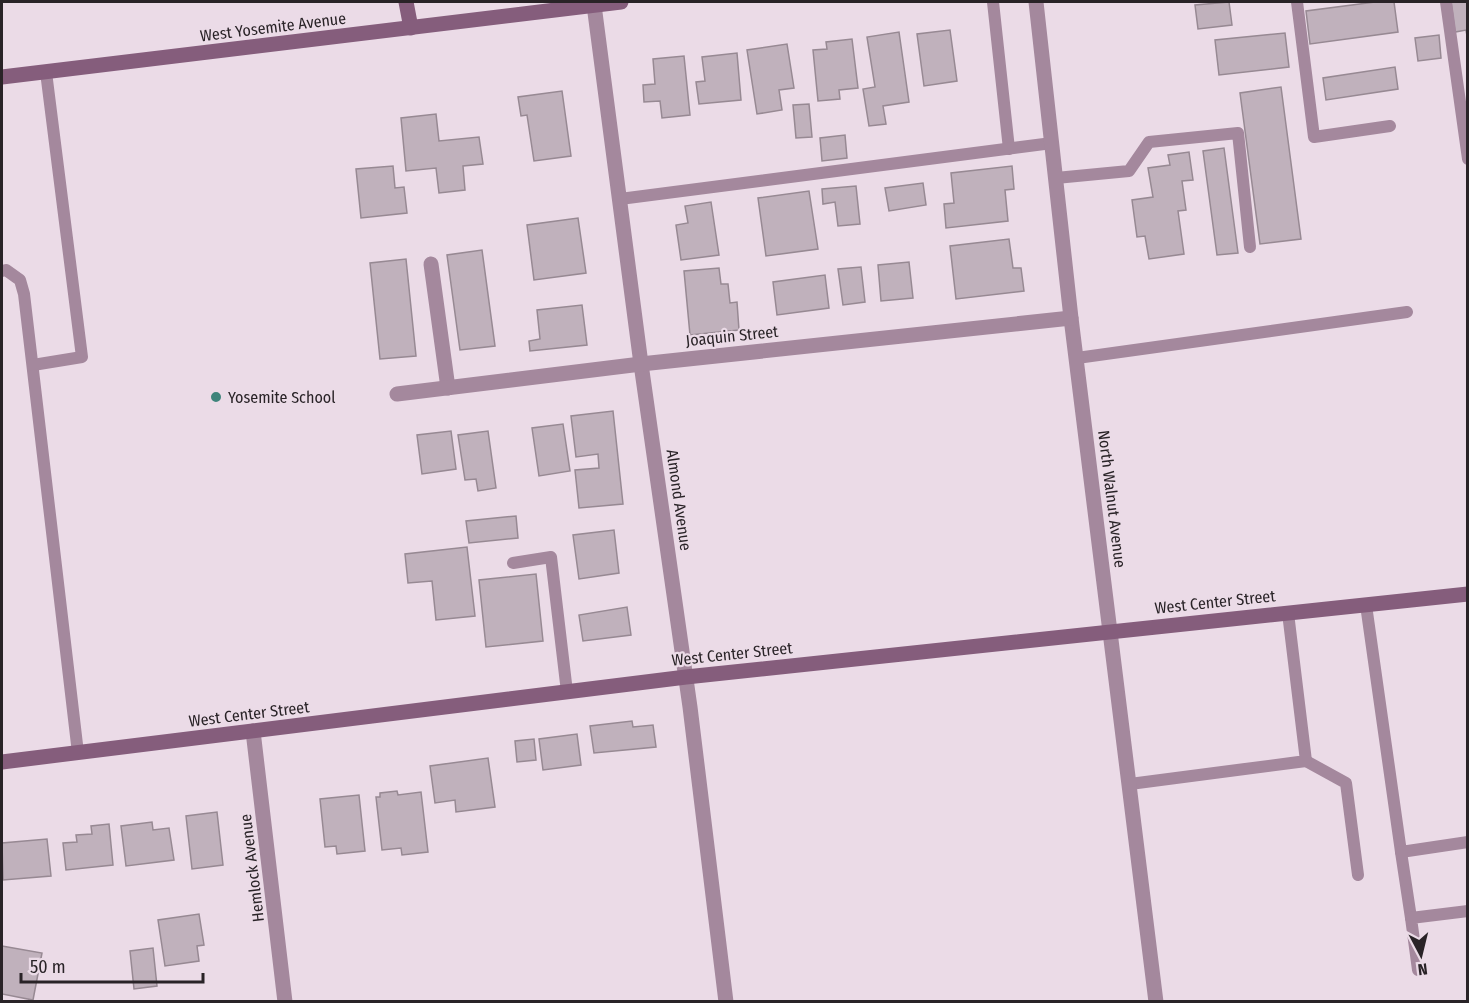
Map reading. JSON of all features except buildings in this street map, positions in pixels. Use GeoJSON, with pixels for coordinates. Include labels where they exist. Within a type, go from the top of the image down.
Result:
{"type":"FeatureCollection","features":[{"type":"Feature","properties":{"kind":"street"},"geometry":{"type":"LineString","coordinates":[[406,2],[411,28]]}},
{"type":"Feature","properties":{"kind":"street","name":"West Yosemite Avenue"},"geometry":{"type":"LineString","coordinates":[[2,77],[621,2]]}},
{"type":"Feature","properties":{"kind":"street","name":"North Walnut Avenue"},"geometry":{"type":"LineString","coordinates":[[1036,2],[1071,318],[1156,1002]]}},
{"type":"Feature","properties":{"kind":"street","name":"Almond Avenue"},"geometry":{"type":"LineString","coordinates":[[594,5],[641,364],[686,677],[726,1002]]}},
{"type":"Feature","properties":{"kind":"street"},"geometry":{"type":"LineString","coordinates":[[431,264],[448,388]]}},
{"type":"Feature","properties":{"kind":"street","name":"Joaquin Street"},"geometry":{"type":"LineString","coordinates":[[397,394],[641,364],[1071,318]]}},
{"type":"Feature","properties":{"kind":"street","name":"West Center Street"},"geometry":{"type":"LineString","coordinates":[[2,762],[686,677],[1467,594]]}},
{"type":"Feature","properties":{"kind":"street","name":"Hemlock Avenue"},"geometry":{"type":"LineString","coordinates":[[253,731],[285,1002]]}},
{"type":"Feature","properties":{"kind":"lane"},"geometry":{"type":"LineString","coordinates":[[993,2],[1009,149]]}},
{"type":"Feature","properties":{"kind":"lane"},"geometry":{"type":"LineString","coordinates":[[1298,2],[1314,137],[1390,126]]}},
{"type":"Feature","properties":{"kind":"lane"},"geometry":{"type":"LineString","coordinates":[[1446,2],[1467,159]]}},
{"type":"Feature","properties":{"kind":"lane"},"geometry":{"type":"LineString","coordinates":[[33,365],[82,357],[46,72]]}},
{"type":"Feature","properties":{"kind":"lane"},"geometry":{"type":"LineString","coordinates":[[1056,178],[1129,171],[1149,142],[1238,133],[1250,247]]}},
{"type":"Feature","properties":{"kind":"lane"},"geometry":{"type":"LineString","coordinates":[[620,199],[1052,143]]}},
{"type":"Feature","properties":{"kind":"lane"},"geometry":{"type":"LineString","coordinates":[[2,271],[6,270],[20,280],[24,294],[78,753]]}},
{"type":"Feature","properties":{"kind":"lane"},"geometry":{"type":"LineString","coordinates":[[1077,358],[1407,312]]}},
{"type":"Feature","properties":{"kind":"lane"},"geometry":{"type":"LineString","coordinates":[[513,563],[551,557],[567,692]]}},
{"type":"Feature","properties":{"kind":"lane"},"geometry":{"type":"LineString","coordinates":[[1366,605],[1418,970]]}},
{"type":"Feature","properties":{"kind":"lane"},"geometry":{"type":"LineString","coordinates":[[1288,613],[1306,761]]}},
{"type":"Feature","properties":{"kind":"lane"},"geometry":{"type":"LineString","coordinates":[[1130,784],[1306,761],[1346,783],[1358,875]]}},
{"type":"Feature","properties":{"kind":"lane"},"geometry":{"type":"LineString","coordinates":[[1401,852],[1467,842]]}},
{"type":"Feature","properties":{"kind":"lane"},"geometry":{"type":"LineString","coordinates":[[1411,918],[1467,911]]}},
{"type":"Feature","properties":{"kind":"place","name":"Yosemite School"},"geometry":{"type":"Point","coordinates":[216,397]}}]}
